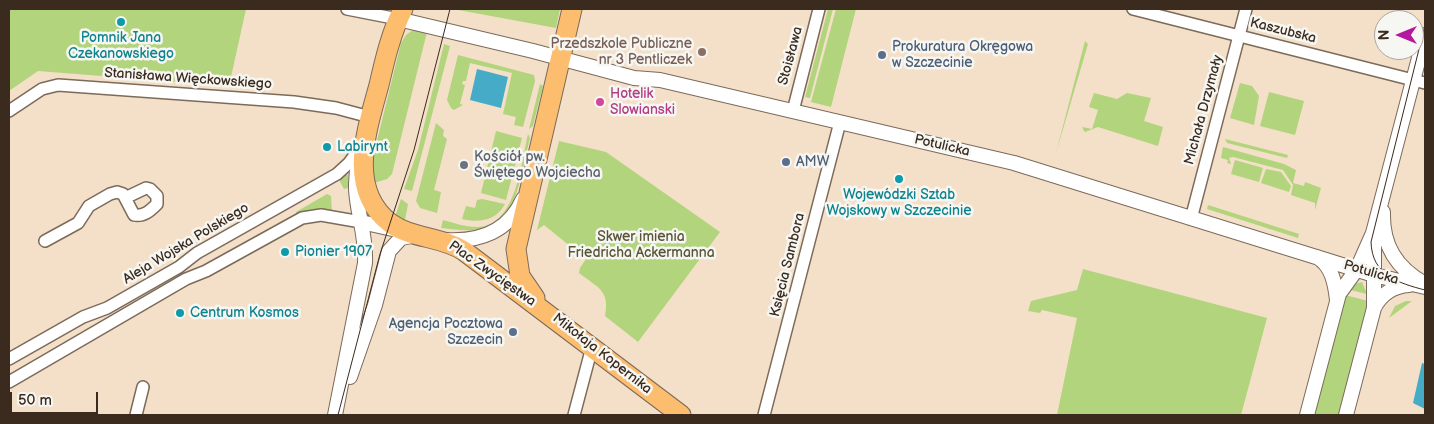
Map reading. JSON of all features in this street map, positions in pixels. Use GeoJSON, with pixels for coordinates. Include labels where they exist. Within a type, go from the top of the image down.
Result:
{"type":"FeatureCollection","features":[{"type":"Feature","properties":{"kind":"main road","name":"Plac Zwycięstwa"},"geometry":{"type":"LineString","coordinates":[[547,312],[526,287],[517,263],[517,245],[532,174],[572,9]]}},
{"type":"Feature","properties":{"kind":"main road","name":"Plac Zwycięstwa"},"geometry":{"type":"LineString","coordinates":[[400,14],[388,50],[365,138],[363,168],[372,202],[390,223],[416,235],[436,238],[464,251],[547,312]]}},
{"type":"Feature","properties":{"kind":"main road","name":"Mikołaja Kopernika"},"geometry":{"type":"LineString","coordinates":[[547,312],[681,415]]}},
{"type":"Feature","properties":{"kind":"street"},"geometry":{"type":"LineString","coordinates":[[346,9],[400,14],[561,59]]}},
{"type":"Feature","properties":{"kind":"street","name":"Stoisława"},"geometry":{"type":"LineString","coordinates":[[793,111],[820,9]]}},
{"type":"Feature","properties":{"kind":"street","name":"Kaszubska"},"geometry":{"type":"LineString","coordinates":[[1133,9],[1420,81]]}},
{"type":"Feature","properties":{"kind":"street","name":"Michała Drzymały"},"geometry":{"type":"LineString","coordinates":[[1191,219],[1246,9]]}},
{"type":"Feature","properties":{"kind":"street"},"geometry":{"type":"LineString","coordinates":[[1307,415],[1337,300],[1357,269],[1375,225],[1420,81],[1425,35]]}},
{"type":"Feature","properties":{"kind":"street","name":"Potulicka"},"geometry":{"type":"LineString","coordinates":[[561,59],[634,78],[660,80],[1014,163],[1374,275],[1423,286]]}},
{"type":"Feature","properties":{"kind":"street","name":"Stanisława Więckowskiego"},"geometry":{"type":"LineString","coordinates":[[9,111],[42,89],[58,85],[326,106],[370,116]]}},
{"type":"Feature","properties":{"kind":"street","name":"Księcia Sambora"},"geometry":{"type":"LineString","coordinates":[[764,415],[840,122]]}},
{"type":"Feature","properties":{"kind":"street","name":"Plac Zwycięstwa"},"geometry":{"type":"LineString","coordinates":[[365,138],[354,184],[361,222],[416,235]]}},
{"type":"Feature","properties":{"kind":"street","name":"Aleja Wojska Polskiego"},"geometry":{"type":"LineString","coordinates":[[9,359],[179,267],[197,253],[336,174],[351,160],[365,138]]}},
{"type":"Feature","properties":{"kind":"street","name":"Plac Zwycięstwa"},"geometry":{"type":"LineString","coordinates":[[436,238],[468,239],[488,235],[502,228],[518,208],[532,174]]}},
{"type":"Feature","properties":{"kind":"street"},"geometry":{"type":"LineString","coordinates":[[45,241],[78,223],[89,206],[110,194],[117,192],[123,194],[125,198]]}},
{"type":"Feature","properties":{"kind":"street","name":"Potulicka"},"geometry":{"type":"LineString","coordinates":[[1384,192],[1383,220],[1389,249],[1403,269],[1423,286]]}},
{"type":"Feature","properties":{"kind":"street","name":"Aleja Wojska Polskiego"},"geometry":{"type":"LineString","coordinates":[[9,382],[189,277],[206,271],[302,218],[321,215],[361,222]]}},
{"type":"Feature","properties":{"kind":"street"},"geometry":{"type":"LineString","coordinates":[[336,415],[365,268],[365,243],[361,222]]}},
{"type":"Feature","properties":{"kind":"street"},"geometry":{"type":"LineString","coordinates":[[1346,415],[1374,308],[1375,225]]}},
{"type":"Feature","properties":{"kind":"street"},"geometry":{"type":"LineString","coordinates":[[336,415],[375,305],[389,252],[403,237],[416,235]]}},
{"type":"Feature","properties":{"kind":"street","name":"Potulicka"},"geometry":{"type":"LineString","coordinates":[[1316,257],[1329,268],[1337,300]]}},
{"type":"Feature","properties":{"kind":"street"},"geometry":{"type":"LineString","coordinates":[[1374,308],[1381,297],[1396,288],[1423,286]]}},
{"type":"Feature","properties":{"kind":"street"},"geometry":{"type":"LineString","coordinates":[[574,415],[592,347]]}},
{"type":"Feature","properties":{"kind":"street"},"geometry":{"type":"LineString","coordinates":[[136,415],[143,387]]}},
{"type":"Feature","properties":{"kind":"green space"},"geometry":{"type":"Polygon","coordinates":[[[9,9],[246,9],[229,86],[38,71],[9,91],[9,9]]]}},
{"type":"Feature","properties":{"kind":"green space"},"geometry":{"type":"Polygon","coordinates":[[[453,9],[560,9],[556,28],[453,9]]]}},
{"type":"Feature","properties":{"kind":"green space"},"geometry":{"type":"Polygon","coordinates":[[[828,9],[833,9],[810,98],[805,97],[828,9]]]}},
{"type":"Feature","properties":{"kind":"green space"},"geometry":{"type":"Polygon","coordinates":[[[836,9],[856,9],[831,107],[811,102],[836,9]]]}},
{"type":"Feature","properties":{"kind":"green space"},"geometry":{"type":"Polygon","coordinates":[[[413,30],[427,32],[392,174],[387,179],[374,183],[373,157],[401,43],[406,35],[413,30]]]}},
{"type":"Feature","properties":{"kind":"green space"},"geometry":{"type":"Polygon","coordinates":[[[1085,41],[1088,44],[1056,153],[1085,41]]]}},
{"type":"Feature","properties":{"kind":"green space"},"geometry":{"type":"Polygon","coordinates":[[[444,44],[450,46],[412,191],[404,189],[418,150],[444,44]]]}},
{"type":"Feature","properties":{"kind":"green space"},"geometry":{"type":"Polygon","coordinates":[[[458,55],[534,75],[535,81],[523,127],[514,125],[516,117],[503,114],[512,73],[470,63],[466,81],[463,81],[462,84],[465,85],[460,104],[463,105],[454,110],[451,108],[447,100],[458,55]]]}},
{"type":"Feature","properties":{"kind":"green space"},"geometry":{"type":"Polygon","coordinates":[[[1240,83],[1252,86],[1259,96],[1254,125],[1230,118],[1240,83]]]}},
{"type":"Feature","properties":{"kind":"green space"},"geometry":{"type":"Polygon","coordinates":[[[540,84],[543,86],[533,126],[529,129],[540,84]]]}},
{"type":"Feature","properties":{"kind":"green space"},"geometry":{"type":"Polygon","coordinates":[[[1269,92],[1304,101],[1295,135],[1260,126],[1269,92]]]}},
{"type":"Feature","properties":{"kind":"green space"},"geometry":{"type":"Polygon","coordinates":[[[1094,93],[1117,99],[1127,93],[1151,98],[1144,121],[1163,127],[1158,146],[1098,127],[1085,132],[1082,127],[1092,129],[1098,110],[1089,107],[1094,93]]]}},
{"type":"Feature","properties":{"kind":"green space"},"geometry":{"type":"Polygon","coordinates":[[[436,123],[444,130],[443,136],[447,139],[434,190],[441,192],[437,213],[420,208],[416,201],[436,123]]]}},
{"type":"Feature","properties":{"kind":"green space"},"geometry":{"type":"Polygon","coordinates":[[[496,131],[522,138],[506,200],[481,193],[496,131]]]}},
{"type":"Feature","properties":{"kind":"green space"},"geometry":{"type":"Polygon","coordinates":[[[528,134],[530,138],[516,195],[510,208],[501,219],[490,226],[476,230],[441,228],[443,220],[464,226],[477,227],[490,224],[500,217],[514,191],[528,134]]]}},
{"type":"Feature","properties":{"kind":"green space"},"geometry":{"type":"Polygon","coordinates":[[[1225,139],[1288,155],[1287,158],[1227,143],[1225,139]]]}},
{"type":"Feature","properties":{"kind":"green space","name":"Skwer imienia Friedricha Ackermanna"},"geometry":{"type":"Polygon","coordinates":[[[559,141],[606,152],[720,232],[638,342],[605,316],[606,300],[601,290],[579,273],[586,259],[544,225],[537,230],[559,141]]]}},
{"type":"Feature","properties":{"kind":"green space"},"geometry":{"type":"Polygon","coordinates":[[[1223,147],[1284,164],[1296,170],[1293,183],[1304,186],[1305,182],[1321,188],[1315,210],[1315,203],[1291,195],[1293,185],[1283,170],[1233,157],[1229,158],[1231,164],[1227,163],[1228,160],[1221,158],[1223,147]]]}},
{"type":"Feature","properties":{"kind":"green space"},"geometry":{"type":"Polygon","coordinates":[[[1235,160],[1263,168],[1259,182],[1231,174],[1235,160]]]}},
{"type":"Feature","properties":{"kind":"green space"},"geometry":{"type":"Polygon","coordinates":[[[1266,169],[1281,172],[1291,186],[1289,192],[1261,183],[1266,169]]]}},
{"type":"Feature","properties":{"kind":"green space"},"geometry":{"type":"Polygon","coordinates":[[[344,174],[348,175],[349,188],[344,189],[338,178],[344,174]]]}},
{"type":"Feature","properties":{"kind":"green space"},"geometry":{"type":"Polygon","coordinates":[[[327,194],[331,196],[332,213],[296,216],[296,212],[327,194]]]}},
{"type":"Feature","properties":{"kind":"green space"},"geometry":{"type":"Polygon","coordinates":[[[401,199],[408,204],[405,220],[395,217],[401,199]]]}},
{"type":"Feature","properties":{"kind":"green space"},"geometry":{"type":"Polygon","coordinates":[[[482,199],[505,204],[492,217],[475,221],[462,219],[466,206],[475,208],[477,200],[482,199]]]}},
{"type":"Feature","properties":{"kind":"green space"},"geometry":{"type":"Polygon","coordinates":[[[1208,205],[1299,234],[1298,238],[1207,209],[1208,205]]]}},
{"type":"Feature","properties":{"kind":"green space"},"geometry":{"type":"Polygon","coordinates":[[[1083,269],[1267,318],[1241,415],[1057,415],[1077,318],[1042,310],[1040,313],[1028,311],[1031,301],[1077,290],[1083,269]]]}},
{"type":"Feature","properties":{"kind":"green space"},"geometry":{"type":"Polygon","coordinates":[[[1362,282],[1367,294],[1350,290],[1355,284],[1362,282]]]}},
{"type":"Feature","properties":{"kind":"green space"},"geometry":{"type":"Polygon","coordinates":[[[1345,295],[1368,301],[1339,415],[1313,415],[1345,295]]]}},
{"type":"Feature","properties":{"kind":"green space"},"geometry":{"type":"Polygon","coordinates":[[[1406,301],[1412,301],[1389,318],[1395,306],[1406,301]]]}},
{"type":"Feature","properties":{"kind":"water"},"geometry":{"type":"Polygon","coordinates":[[[477,69],[508,77],[501,108],[470,100],[477,69]]]}},
{"type":"Feature","properties":{"kind":"water"},"geometry":{"type":"Polygon","coordinates":[[[1422,363],[1425,364],[1425,409],[1413,403],[1422,363]]]}},
{"type":"Feature","properties":{"kind":"tram line"},"geometry":{"type":"LineString","coordinates":[[338,415],[380,254],[414,150],[450,9]]}},
{"type":"Feature","properties":{"kind":"tram line"},"geometry":{"type":"LineString","coordinates":[[1425,25],[1371,242],[1372,253],[1381,270],[1396,280],[1425,290]]}},
{"type":"Feature","properties":{"kind":"place","name":"Pomnik Jana Czekanowskiego"},"geometry":{"type":"Point","coordinates":[121,22]}},
{"type":"Feature","properties":{"kind":"place","name":"Przedszkole Publiczne nr 3 Pentliczek"},"geometry":{"type":"Point","coordinates":[702,52]}},
{"type":"Feature","properties":{"kind":"place","name":"Prokuratura Okręgowa w Szczecinie"},"geometry":{"type":"Point","coordinates":[882,55]}},
{"type":"Feature","properties":{"kind":"place","name":"Hotelik Slowianski"},"geometry":{"type":"Point","coordinates":[600,102]}},
{"type":"Feature","properties":{"kind":"place","name":"Labirynt"},"geometry":{"type":"Point","coordinates":[327,147]}},
{"type":"Feature","properties":{"kind":"place","name":"AMW"},"geometry":{"type":"Point","coordinates":[786,162]}},
{"type":"Feature","properties":{"kind":"place","name":"Kościół pw. Świętego Wojciecha"},"geometry":{"type":"Point","coordinates":[464,165]}},
{"type":"Feature","properties":{"kind":"place","name":"Wojewódzki Sztab Wojskowy w Szczecinie"},"geometry":{"type":"Point","coordinates":[899,179]}},
{"type":"Feature","properties":{"kind":"place","name":"Pionier 1907"},"geometry":{"type":"Point","coordinates":[285,252]}},
{"type":"Feature","properties":{"kind":"place","name":"Centrum Kosmos"},"geometry":{"type":"Point","coordinates":[180,313]}},
{"type":"Feature","properties":{"kind":"place","name":"Agencja Pocztowa Szczecin"},"geometry":{"type":"Point","coordinates":[513,332]}}]}
